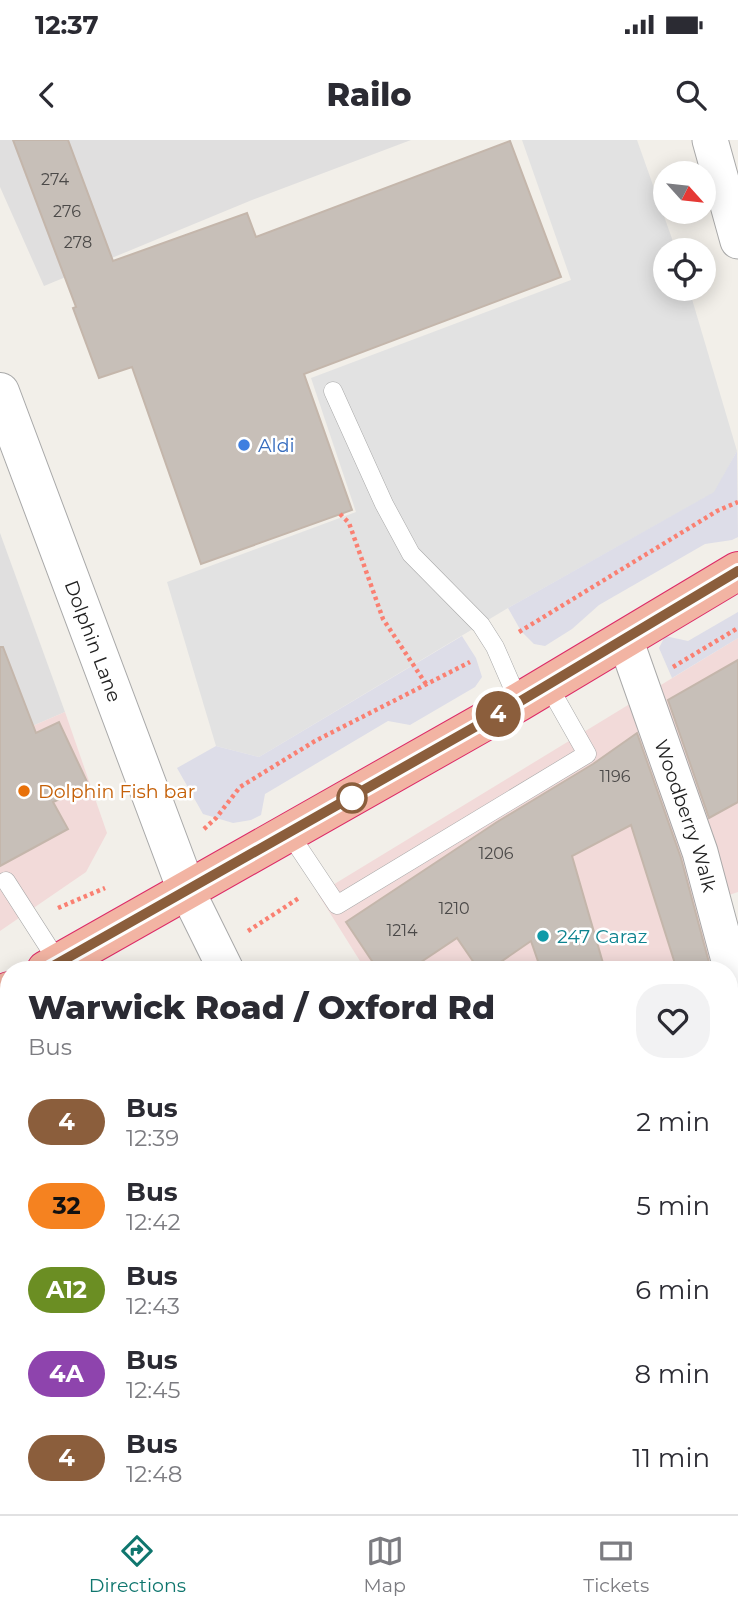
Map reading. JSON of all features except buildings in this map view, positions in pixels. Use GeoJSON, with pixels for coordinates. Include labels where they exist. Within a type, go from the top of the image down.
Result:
{"type":"FeatureCollection","features":[{"type":"Feature","properties":{"kind":"highway"},"geometry":{"type":"LineString","coordinates":[[59,961],[181,874],[289,833],[533,694],[738,571]]}},
{"type":"Feature","properties":{"kind":"street"},"geometry":{"type":"LineString","coordinates":[[710,140],[738,241]]}},
{"type":"Feature","properties":{"kind":"street","name":"Dolphin Lane"},"geometry":{"type":"LineString","coordinates":[[0,392],[181,874]]}},
{"type":"Feature","properties":{"kind":"street","name":"Woodberry Walk"},"geometry":{"type":"LineString","coordinates":[[625,639],[701,852],[729,961]]}},
{"type":"Feature","properties":{"kind":"street"},"geometry":{"type":"LineString","coordinates":[[181,874],[222,961]]}},
{"type":"Feature","properties":{"kind":"lane"},"geometry":{"type":"LineString","coordinates":[[289,833],[337,905],[587,754],[533,694],[481,625],[411,554],[384,504],[333,391]]}},
{"type":"Feature","properties":{"kind":"lane"},"geometry":{"type":"LineString","coordinates":[[6,881],[31,921],[50,961]]}},
{"type":"Feature","properties":{"kind":"path"},"geometry":{"type":"LineString","coordinates":[[181,874],[216,818],[240,787],[315,741],[495,647],[717,511],[738,502]]}},
{"type":"Feature","properties":{"kind":"path"},"geometry":{"type":"LineString","coordinates":[[340,514],[349,523],[383,619],[426,684]]}},
{"type":"Feature","properties":{"kind":"path"},"geometry":{"type":"LineString","coordinates":[[31,921],[115,883]]}},
{"type":"Feature","properties":{"kind":"shaded area"},"geometry":{"type":"Polygon","coordinates":[[[0,140],[411,140],[252,200],[44,286],[0,187],[0,140]]]}},
{"type":"Feature","properties":{"kind":"shaded area"},"geometry":{"type":"Polygon","coordinates":[[[522,140],[637,140],[653,185],[653,224],[667,224],[672,238],[653,238],[653,301],[693,301],[737,451],[715,492],[508,608],[259,757],[216,746],[167,582],[356,512],[311,378],[571,280],[522,140]]]}},
{"type":"Feature","properties":{"kind":"shaded area"},"geometry":{"type":"Polygon","coordinates":[[[737,451],[738,537],[705,544],[599,605],[572,629],[545,646],[534,644],[521,631],[508,608],[714,492],[737,451]]]}},
{"type":"Feature","properties":{"kind":"shaded area"},"geometry":{"type":"Polygon","coordinates":[[[0,533],[65,712],[0,740],[0,533]]]}},
{"type":"Feature","properties":{"kind":"shaded area"},"geometry":{"type":"Polygon","coordinates":[[[738,612],[738,638],[672,678],[659,648],[665,636],[688,641],[738,612]]]}},
{"type":"Feature","properties":{"kind":"shaded area"},"geometry":{"type":"Polygon","coordinates":[[[462,636],[476,658],[482,677],[475,687],[410,725],[388,721],[265,794],[261,815],[251,820],[233,823],[203,814],[177,768],[216,746],[259,757],[462,636]]]}},
{"type":"Feature","properties":{"kind":"shaded area"},"geometry":{"type":"Polygon","coordinates":[[[738,638],[738,892],[729,895],[717,961],[360,961],[318,894],[738,638]]]}},
{"type":"Feature","properties":{"kind":"shaded area"},"geometry":{"type":"Polygon","coordinates":[[[65,712],[107,833],[86,872],[0,931],[0,740],[65,712]]]}},
{"type":"Feature","properties":{"kind":"bus line","name":"4"},"geometry":{"type":"LineString","coordinates":[[62,961],[519,702],[738,571]]}},
{"type":"Feature","properties":{"kind":"place","name":"Aldi"},"geometry":{"type":"Point","coordinates":[244,445]}},
{"type":"Feature","properties":{"kind":"place","name":"Dolphin Fish bar"},"geometry":{"type":"Point","coordinates":[24,791]}},
{"type":"Feature","properties":{"kind":"place","name":"247 Caraz"},"geometry":{"type":"Point","coordinates":[543,936]}}]}
